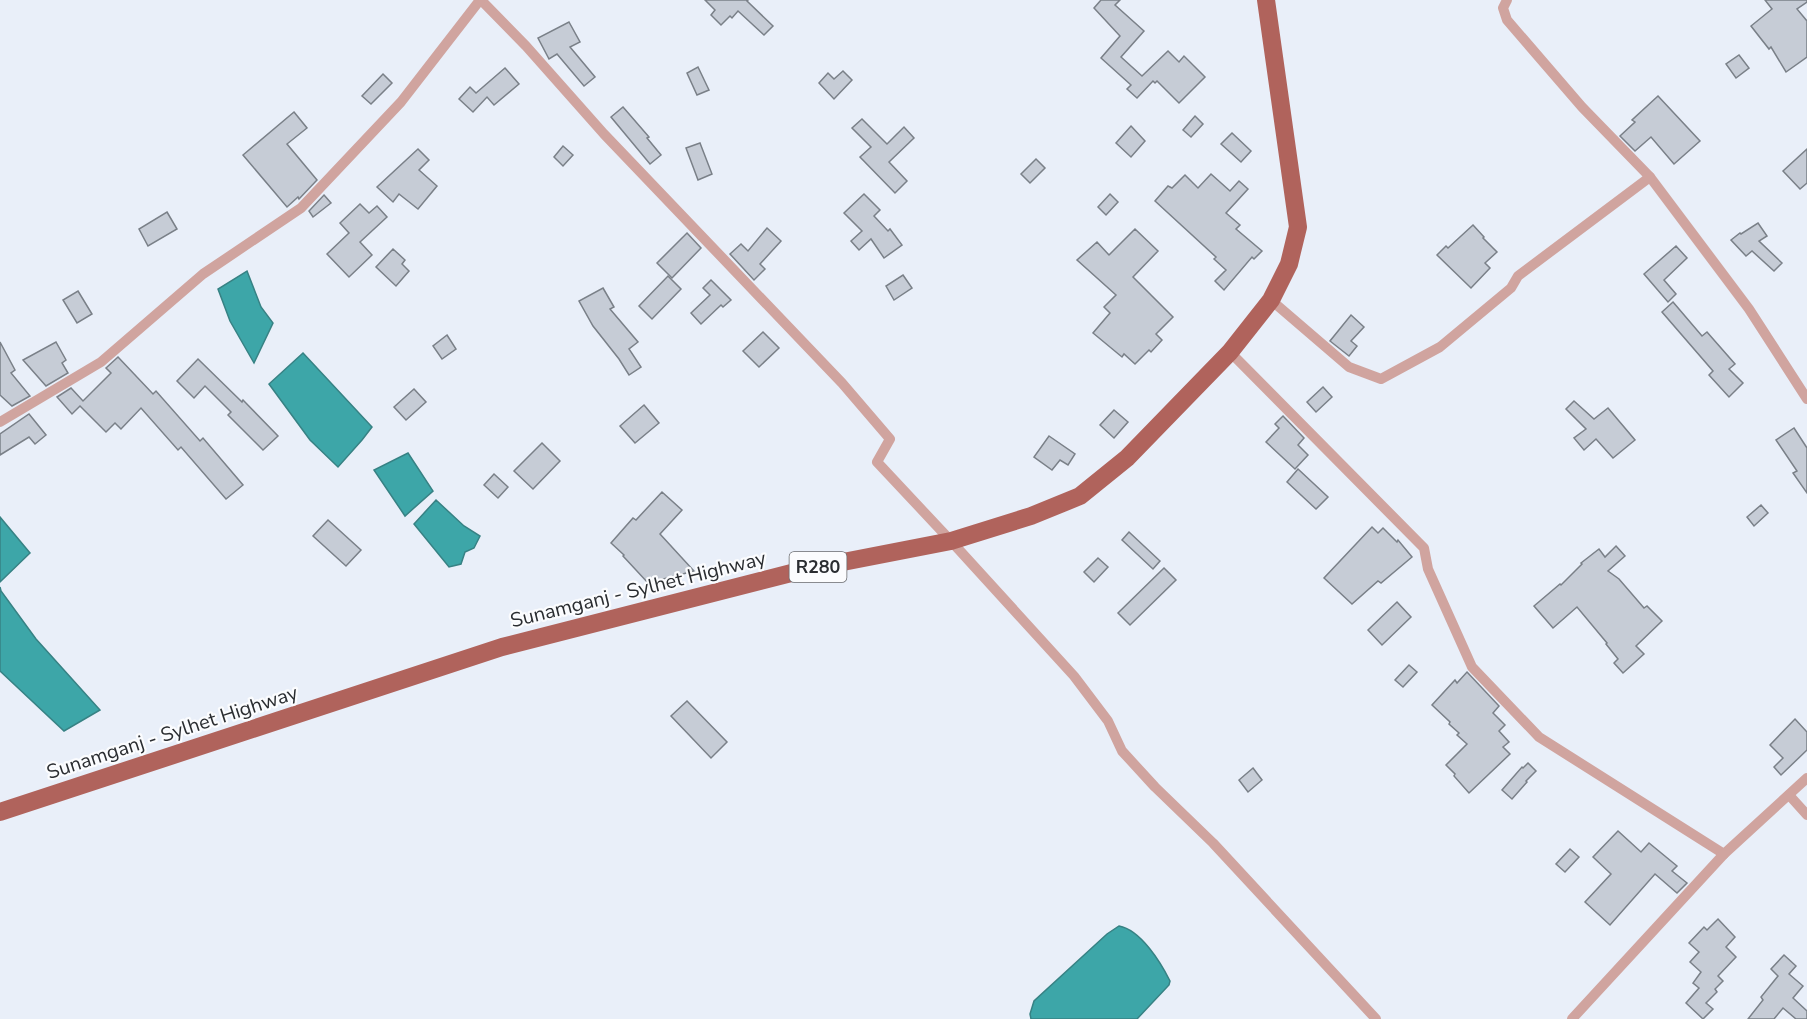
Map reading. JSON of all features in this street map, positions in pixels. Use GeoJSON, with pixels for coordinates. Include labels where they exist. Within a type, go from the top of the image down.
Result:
{"type":"FeatureCollection","features":[{"type":"Feature","properties":{"kind":"main road","name":"Sunamganj - Sylhet Highway"},"geometry":{"type":"LineString","coordinates":[[0,812],[502,647],[807,569],[951,541],[1031,516],[1080,496],[1127,458],[1230,352],[1271,300],[1289,264],[1298,227],[1266,0]]}},
{"type":"Feature","properties":{"kind":"street"},"geometry":{"type":"LineString","coordinates":[[0,422],[101,362],[203,274],[301,208],[401,102],[481,0],[526,46],[604,134],[842,383],[890,439],[877,462],[1074,676],[1108,721],[1122,751],[1155,787],[1213,843],[1376,1019]]}},
{"type":"Feature","properties":{"kind":"street"},"geometry":{"type":"LineString","coordinates":[[1507,0],[1503,8],[1507,20],[1582,107],[1650,177],[1749,309],[1807,399]]}},
{"type":"Feature","properties":{"kind":"street"},"geometry":{"type":"LineString","coordinates":[[1271,300],[1349,367],[1382,379],[1440,348],[1510,288],[1518,276],[1650,177]]}},
{"type":"Feature","properties":{"kind":"street"},"geometry":{"type":"LineString","coordinates":[[1230,352],[1424,548],[1428,569],[1472,667],[1539,737],[1724,854]]}},
{"type":"Feature","properties":{"kind":"street"},"geometry":{"type":"LineString","coordinates":[[1572,1019],[1724,854],[1807,777]]}},
{"type":"Feature","properties":{"kind":"street"},"geometry":{"type":"LineString","coordinates":[[1789,795],[1807,815]]}},
{"type":"Feature","properties":{"kind":"water"},"geometry":{"type":"Polygon","coordinates":[[[247,271],[261,307],[273,323],[254,363],[230,321],[218,289],[247,271]]]}},
{"type":"Feature","properties":{"kind":"water"},"geometry":{"type":"Polygon","coordinates":[[[303,353],[372,427],[338,467],[310,440],[269,384],[303,353]]]}},
{"type":"Feature","properties":{"kind":"water"},"geometry":{"type":"Polygon","coordinates":[[[408,453],[433,491],[405,516],[374,470],[408,453]]]}},
{"type":"Feature","properties":{"kind":"water"},"geometry":{"type":"Polygon","coordinates":[[[436,500],[464,526],[480,536],[474,548],[465,552],[461,564],[449,567],[414,524],[436,500]]]}},
{"type":"Feature","properties":{"kind":"water"},"geometry":{"type":"Polygon","coordinates":[[[0,517],[30,553],[0,582],[0,517]]]}},
{"type":"Feature","properties":{"kind":"water"},"geometry":{"type":"Polygon","coordinates":[[[0,587],[36,639],[100,710],[64,731],[0,671],[0,587]]]}},
{"type":"Feature","properties":{"kind":"water"},"geometry":{"type":"Polygon","coordinates":[[[1119,926],[1142,940],[1156,957],[1170,981],[1169,985],[1137,1019],[1031,1019],[1030,1014],[1034,1001],[1107,934],[1119,926]]]}},
{"type":"Feature","properties":{"kind":"building"},"geometry":{"type":"Polygon","coordinates":[[[705,0],[748,0],[773,26],[764,35],[738,11],[721,25],[711,15],[715,10],[705,0]]]}},
{"type":"Feature","properties":{"kind":"building"},"geometry":{"type":"Polygon","coordinates":[[[1101,0],[1120,0],[1115,5],[1144,31],[1121,57],[1142,76],[1168,51],[1179,62],[1184,56],[1205,77],[1179,103],[1157,81],[1155,83],[1153,81],[1137,98],[1127,89],[1131,85],[1101,58],[1120,36],[1094,8],[1101,0]]]}},
{"type":"Feature","properties":{"kind":"building"},"geometry":{"type":"Polygon","coordinates":[[[1765,0],[1807,0],[1797,9],[1807,21],[1807,57],[1786,72],[1771,47],[1769,49],[1751,26],[1772,9],[1765,0]]]}},
{"type":"Feature","properties":{"kind":"building"},"geometry":{"type":"Polygon","coordinates":[[[569,22],[580,42],[570,47],[595,77],[584,86],[557,54],[549,59],[538,38],[569,22]]]}},
{"type":"Feature","properties":{"kind":"building"},"geometry":{"type":"Polygon","coordinates":[[[1739,55],[1749,68],[1736,78],[1726,64],[1739,55]]]}},
{"type":"Feature","properties":{"kind":"building"},"geometry":{"type":"Polygon","coordinates":[[[698,67],[709,90],[697,95],[687,73],[698,67]]]}},
{"type":"Feature","properties":{"kind":"building"},"geometry":{"type":"Polygon","coordinates":[[[505,68],[519,84],[494,105],[487,97],[473,112],[459,99],[470,87],[476,93],[505,68]]]}},
{"type":"Feature","properties":{"kind":"building"},"geometry":{"type":"Polygon","coordinates":[[[843,71],[852,80],[834,99],[819,83],[828,73],[834,79],[843,71]]]}},
{"type":"Feature","properties":{"kind":"building"},"geometry":{"type":"Polygon","coordinates":[[[383,74],[392,83],[371,104],[362,96],[383,74]]]}},
{"type":"Feature","properties":{"kind":"building"},"geometry":{"type":"Polygon","coordinates":[[[1658,96],[1700,141],[1674,164],[1651,137],[1635,151],[1620,136],[1635,122],[1632,120],[1658,96]]]}},
{"type":"Feature","properties":{"kind":"building"},"geometry":{"type":"Polygon","coordinates":[[[623,107],[661,155],[650,164],[611,117],[623,107]]]}},
{"type":"Feature","properties":{"kind":"building"},"geometry":{"type":"Polygon","coordinates":[[[294,112],[307,128],[287,144],[317,180],[299,199],[298,197],[287,207],[243,155],[294,112]]]}},
{"type":"Feature","properties":{"kind":"building"},"geometry":{"type":"Polygon","coordinates":[[[1195,116],[1203,124],[1191,137],[1183,130],[1195,116]]]}},
{"type":"Feature","properties":{"kind":"building"},"geometry":{"type":"Polygon","coordinates":[[[862,119],[887,144],[904,127],[914,138],[889,162],[907,181],[895,193],[860,157],[871,147],[852,128],[862,119]]]}},
{"type":"Feature","properties":{"kind":"building"},"geometry":{"type":"Polygon","coordinates":[[[1131,126],[1145,141],[1131,157],[1116,143],[1131,126]]]}},
{"type":"Feature","properties":{"kind":"building"},"geometry":{"type":"Polygon","coordinates":[[[1232,133],[1251,151],[1241,162],[1221,144],[1232,133]]]}},
{"type":"Feature","properties":{"kind":"building"},"geometry":{"type":"Polygon","coordinates":[[[700,143],[712,174],[698,180],[686,148],[700,143]]]}},
{"type":"Feature","properties":{"kind":"building"},"geometry":{"type":"Polygon","coordinates":[[[563,146],[573,155],[563,166],[554,157],[563,146]]]}},
{"type":"Feature","properties":{"kind":"building"},"geometry":{"type":"Polygon","coordinates":[[[418,149],[429,160],[419,170],[437,186],[418,209],[399,194],[393,202],[377,187],[418,149]]]}},
{"type":"Feature","properties":{"kind":"building"},"geometry":{"type":"Polygon","coordinates":[[[1807,149],[1807,183],[1800,189],[1783,171],[1807,149]]]}},
{"type":"Feature","properties":{"kind":"building"},"geometry":{"type":"Polygon","coordinates":[[[1036,159],[1045,168],[1030,183],[1021,174],[1036,159]]]}},
{"type":"Feature","properties":{"kind":"building"},"geometry":{"type":"Polygon","coordinates":[[[1211,174],[1230,191],[1239,181],[1248,189],[1226,213],[1240,225],[1236,229],[1262,251],[1254,259],[1252,257],[1224,290],[1215,281],[1226,270],[1214,259],[1216,257],[1155,201],[1168,186],[1172,188],[1185,175],[1198,188],[1211,174]]]}},
{"type":"Feature","properties":{"kind":"building"},"geometry":{"type":"Polygon","coordinates":[[[864,194],[880,210],[874,216],[888,231],[890,229],[902,245],[884,258],[871,239],[859,250],[851,241],[862,231],[844,213],[864,194]]]}},
{"type":"Feature","properties":{"kind":"building"},"geometry":{"type":"Polygon","coordinates":[[[1110,194],[1118,202],[1106,215],[1098,207],[1110,194]]]}},
{"type":"Feature","properties":{"kind":"building"},"geometry":{"type":"Polygon","coordinates":[[[324,195],[331,203],[313,217],[309,211],[324,195]]]}},
{"type":"Feature","properties":{"kind":"building"},"geometry":{"type":"Polygon","coordinates":[[[360,204],[369,213],[377,206],[387,217],[360,242],[372,255],[349,277],[327,254],[349,233],[340,223],[360,204]]]}},
{"type":"Feature","properties":{"kind":"building"},"geometry":{"type":"Polygon","coordinates":[[[167,212],[177,229],[148,246],[139,229],[167,212]]]}},
{"type":"Feature","properties":{"kind":"building"},"geometry":{"type":"Polygon","coordinates":[[[1758,223],[1767,236],[1759,241],[1782,263],[1774,271],[1752,251],[1746,256],[1731,240],[1758,223]]]}},
{"type":"Feature","properties":{"kind":"building"},"geometry":{"type":"Polygon","coordinates":[[[1473,225],[1497,252],[1485,263],[1490,268],[1471,288],[1437,255],[1473,225]]]}},
{"type":"Feature","properties":{"kind":"building"},"geometry":{"type":"Polygon","coordinates":[[[767,228],[781,241],[760,264],[765,269],[754,280],[730,254],[741,244],[748,251],[767,228]]]}},
{"type":"Feature","properties":{"kind":"building"},"geometry":{"type":"Polygon","coordinates":[[[1135,229],[1158,251],[1133,277],[1173,317],[1156,334],[1162,340],[1135,364],[1124,354],[1122,357],[1093,333],[1110,313],[1104,307],[1116,295],[1077,260],[1097,242],[1109,255],[1135,229]]]}},
{"type":"Feature","properties":{"kind":"building"},"geometry":{"type":"Polygon","coordinates":[[[687,233],[701,248],[672,278],[657,263],[687,233]]]}},
{"type":"Feature","properties":{"kind":"building"},"geometry":{"type":"Polygon","coordinates":[[[1676,246],[1687,258],[1664,280],[1676,294],[1668,302],[1644,274],[1676,246]]]}},
{"type":"Feature","properties":{"kind":"building"},"geometry":{"type":"Polygon","coordinates":[[[393,249],[405,260],[402,264],[409,271],[396,286],[376,267],[393,249]]]}},
{"type":"Feature","properties":{"kind":"building"},"geometry":{"type":"Polygon","coordinates":[[[903,275],[912,288],[894,300],[886,286],[903,275]]]}},
{"type":"Feature","properties":{"kind":"building"},"geometry":{"type":"Polygon","coordinates":[[[668,276],[681,289],[652,319],[639,306],[668,276]]]}},
{"type":"Feature","properties":{"kind":"building"},"geometry":{"type":"Polygon","coordinates":[[[711,280],[731,300],[723,307],[721,305],[701,324],[691,313],[710,295],[703,288],[711,280]]]}},
{"type":"Feature","properties":{"kind":"building"},"geometry":{"type":"Polygon","coordinates":[[[603,288],[614,307],[610,309],[638,342],[629,349],[641,367],[629,375],[593,326],[579,301],[603,288]]]}},
{"type":"Feature","properties":{"kind":"building"},"geometry":{"type":"Polygon","coordinates":[[[78,291],[92,314],[77,323],[63,300],[78,291]]]}},
{"type":"Feature","properties":{"kind":"building"},"geometry":{"type":"Polygon","coordinates":[[[1673,302],[1702,336],[1707,332],[1735,364],[1729,369],[1743,383],[1729,397],[1709,375],[1713,371],[1662,312],[1673,302]]]}},
{"type":"Feature","properties":{"kind":"building"},"geometry":{"type":"Polygon","coordinates":[[[1351,315],[1364,327],[1351,341],[1357,346],[1349,356],[1330,341],[1351,315]]]}},
{"type":"Feature","properties":{"kind":"building"},"geometry":{"type":"Polygon","coordinates":[[[763,332],[779,348],[759,367],[743,351],[763,332]]]}},
{"type":"Feature","properties":{"kind":"building"},"geometry":{"type":"Polygon","coordinates":[[[447,335],[456,349],[442,359],[433,346],[447,335]]]}},
{"type":"Feature","properties":{"kind":"building"},"geometry":{"type":"Polygon","coordinates":[[[0,342],[15,370],[11,373],[30,396],[12,406],[0,395],[0,342]]]}},
{"type":"Feature","properties":{"kind":"building"},"geometry":{"type":"Polygon","coordinates":[[[56,342],[66,360],[62,363],[68,373],[46,386],[23,360],[56,342]]]}},
{"type":"Feature","properties":{"kind":"building"},"geometry":{"type":"Polygon","coordinates":[[[118,357],[153,394],[156,391],[200,441],[203,438],[243,485],[226,499],[181,447],[178,450],[141,408],[121,429],[115,423],[106,432],[80,406],[72,414],[57,397],[71,388],[83,401],[111,373],[106,368],[118,357]]]}},
{"type":"Feature","properties":{"kind":"building"},"geometry":{"type":"Polygon","coordinates":[[[198,359],[278,436],[263,450],[228,415],[231,412],[205,386],[194,398],[177,381],[198,359]]]}},
{"type":"Feature","properties":{"kind":"building"},"geometry":{"type":"Polygon","coordinates":[[[1323,387],[1332,397],[1316,412],[1307,402],[1323,387]]]}},
{"type":"Feature","properties":{"kind":"building"},"geometry":{"type":"Polygon","coordinates":[[[414,389],[426,402],[406,420],[394,407],[414,389]]]}},
{"type":"Feature","properties":{"kind":"building"},"geometry":{"type":"Polygon","coordinates":[[[1574,401],[1594,419],[1608,408],[1635,440],[1613,458],[1596,439],[1584,450],[1574,438],[1586,429],[1566,409],[1574,401]]]}},
{"type":"Feature","properties":{"kind":"building"},"geometry":{"type":"Polygon","coordinates":[[[644,405],[659,423],[635,443],[620,426],[644,405]]]}},
{"type":"Feature","properties":{"kind":"building"},"geometry":{"type":"Polygon","coordinates":[[[1114,410],[1128,422],[1114,438],[1100,425],[1114,410]]]}},
{"type":"Feature","properties":{"kind":"building"},"geometry":{"type":"Polygon","coordinates":[[[29,414],[46,435],[35,444],[29,437],[0,455],[0,434],[29,414]]]}},
{"type":"Feature","properties":{"kind":"building"},"geometry":{"type":"Polygon","coordinates":[[[1283,416],[1304,438],[1298,445],[1308,455],[1295,469],[1266,442],[1279,428],[1275,424],[1283,416]]]}},
{"type":"Feature","properties":{"kind":"building"},"geometry":{"type":"Polygon","coordinates":[[[1794,428],[1807,448],[1807,493],[1793,473],[1797,471],[1776,440],[1794,428]]]}},
{"type":"Feature","properties":{"kind":"building"},"geometry":{"type":"Polygon","coordinates":[[[1049,436],[1075,454],[1068,465],[1060,460],[1052,470],[1034,457],[1049,436]]]}},
{"type":"Feature","properties":{"kind":"building"},"geometry":{"type":"Polygon","coordinates":[[[542,443],[560,461],[533,489],[514,471],[542,443]]]}},
{"type":"Feature","properties":{"kind":"building"},"geometry":{"type":"Polygon","coordinates":[[[1298,469],[1328,497],[1316,509],[1287,482],[1298,469]]]}},
{"type":"Feature","properties":{"kind":"building"},"geometry":{"type":"Polygon","coordinates":[[[494,474],[508,487],[498,498],[484,485],[494,474]]]}},
{"type":"Feature","properties":{"kind":"building"},"geometry":{"type":"Polygon","coordinates":[[[662,492],[682,510],[660,534],[694,571],[648,583],[611,543],[633,518],[636,520],[662,492]]]}},
{"type":"Feature","properties":{"kind":"building"},"geometry":{"type":"Polygon","coordinates":[[[1761,505],[1768,513],[1754,526],[1747,517],[1761,505]]]}},
{"type":"Feature","properties":{"kind":"building"},"geometry":{"type":"Polygon","coordinates":[[[328,520],[361,550],[346,566],[313,536],[328,520]]]}},
{"type":"Feature","properties":{"kind":"building"},"geometry":{"type":"Polygon","coordinates":[[[1372,527],[1378,533],[1383,528],[1397,542],[1398,540],[1412,557],[1381,583],[1378,581],[1352,604],[1324,578],[1372,527]]]}},
{"type":"Feature","properties":{"kind":"building"},"geometry":{"type":"Polygon","coordinates":[[[1129,532],[1160,561],[1153,569],[1122,540],[1129,532]]]}},
{"type":"Feature","properties":{"kind":"building"},"geometry":{"type":"Polygon","coordinates":[[[1616,546],[1625,556],[1608,571],[1619,579],[1644,608],[1647,606],[1662,621],[1636,646],[1644,654],[1623,673],[1614,663],[1618,659],[1607,643],[1577,607],[1553,628],[1534,606],[1561,585],[1581,563],[1599,549],[1605,557],[1616,546]]]}},
{"type":"Feature","properties":{"kind":"building"},"geometry":{"type":"Polygon","coordinates":[[[1098,558],[1108,567],[1094,582],[1084,572],[1098,558]]]}},
{"type":"Feature","properties":{"kind":"building"},"geometry":{"type":"Polygon","coordinates":[[[1164,568],[1176,580],[1130,625],[1118,613],[1164,568]]]}},
{"type":"Feature","properties":{"kind":"building"},"geometry":{"type":"Polygon","coordinates":[[[1397,602],[1411,617],[1382,645],[1368,630],[1397,602]]]}},
{"type":"Feature","properties":{"kind":"building"},"geometry":{"type":"Polygon","coordinates":[[[1409,665],[1417,672],[1403,687],[1395,680],[1409,665]]]}},
{"type":"Feature","properties":{"kind":"building"},"geometry":{"type":"Polygon","coordinates":[[[1467,672],[1499,706],[1493,713],[1505,725],[1499,731],[1509,742],[1503,747],[1510,754],[1469,793],[1446,765],[1467,744],[1457,735],[1459,733],[1449,724],[1450,722],[1432,705],[1455,680],[1457,683],[1467,672]]]}},
{"type":"Feature","properties":{"kind":"building"},"geometry":{"type":"Polygon","coordinates":[[[687,701],[727,742],[711,758],[671,716],[687,701]]]}},
{"type":"Feature","properties":{"kind":"building"},"geometry":{"type":"Polygon","coordinates":[[[1795,719],[1807,732],[1807,750],[1781,775],[1774,767],[1783,758],[1770,745],[1795,719]]]}},
{"type":"Feature","properties":{"kind":"building"},"geometry":{"type":"Polygon","coordinates":[[[1528,763],[1536,771],[1512,799],[1502,790],[1528,763]]]}},
{"type":"Feature","properties":{"kind":"building"},"geometry":{"type":"Polygon","coordinates":[[[1253,768],[1262,780],[1248,792],[1239,780],[1253,768]]]}},
{"type":"Feature","properties":{"kind":"building"},"geometry":{"type":"Polygon","coordinates":[[[1618,831],[1641,852],[1649,843],[1677,866],[1672,871],[1687,883],[1677,893],[1655,874],[1610,925],[1585,902],[1611,874],[1593,857],[1618,831]]]}},
{"type":"Feature","properties":{"kind":"building"},"geometry":{"type":"Polygon","coordinates":[[[1570,849],[1579,857],[1565,872],[1556,864],[1570,849]]]}},
{"type":"Feature","properties":{"kind":"building"},"geometry":{"type":"Polygon","coordinates":[[[1718,919],[1735,937],[1726,947],[1736,957],[1718,976],[1723,981],[1715,989],[1717,992],[1706,1003],[1713,1009],[1703,1019],[1686,1003],[1699,988],[1693,983],[1701,972],[1690,962],[1699,952],[1689,943],[1704,927],[1707,930],[1718,919]]]}},
{"type":"Feature","properties":{"kind":"building"},"geometry":{"type":"Polygon","coordinates":[[[1784,955],[1796,966],[1789,974],[1803,986],[1793,998],[1807,1011],[1807,1019],[1796,1019],[1783,1008],[1774,1019],[1748,1019],[1763,1000],[1761,997],[1778,976],[1771,969],[1784,955]]]}}]}
